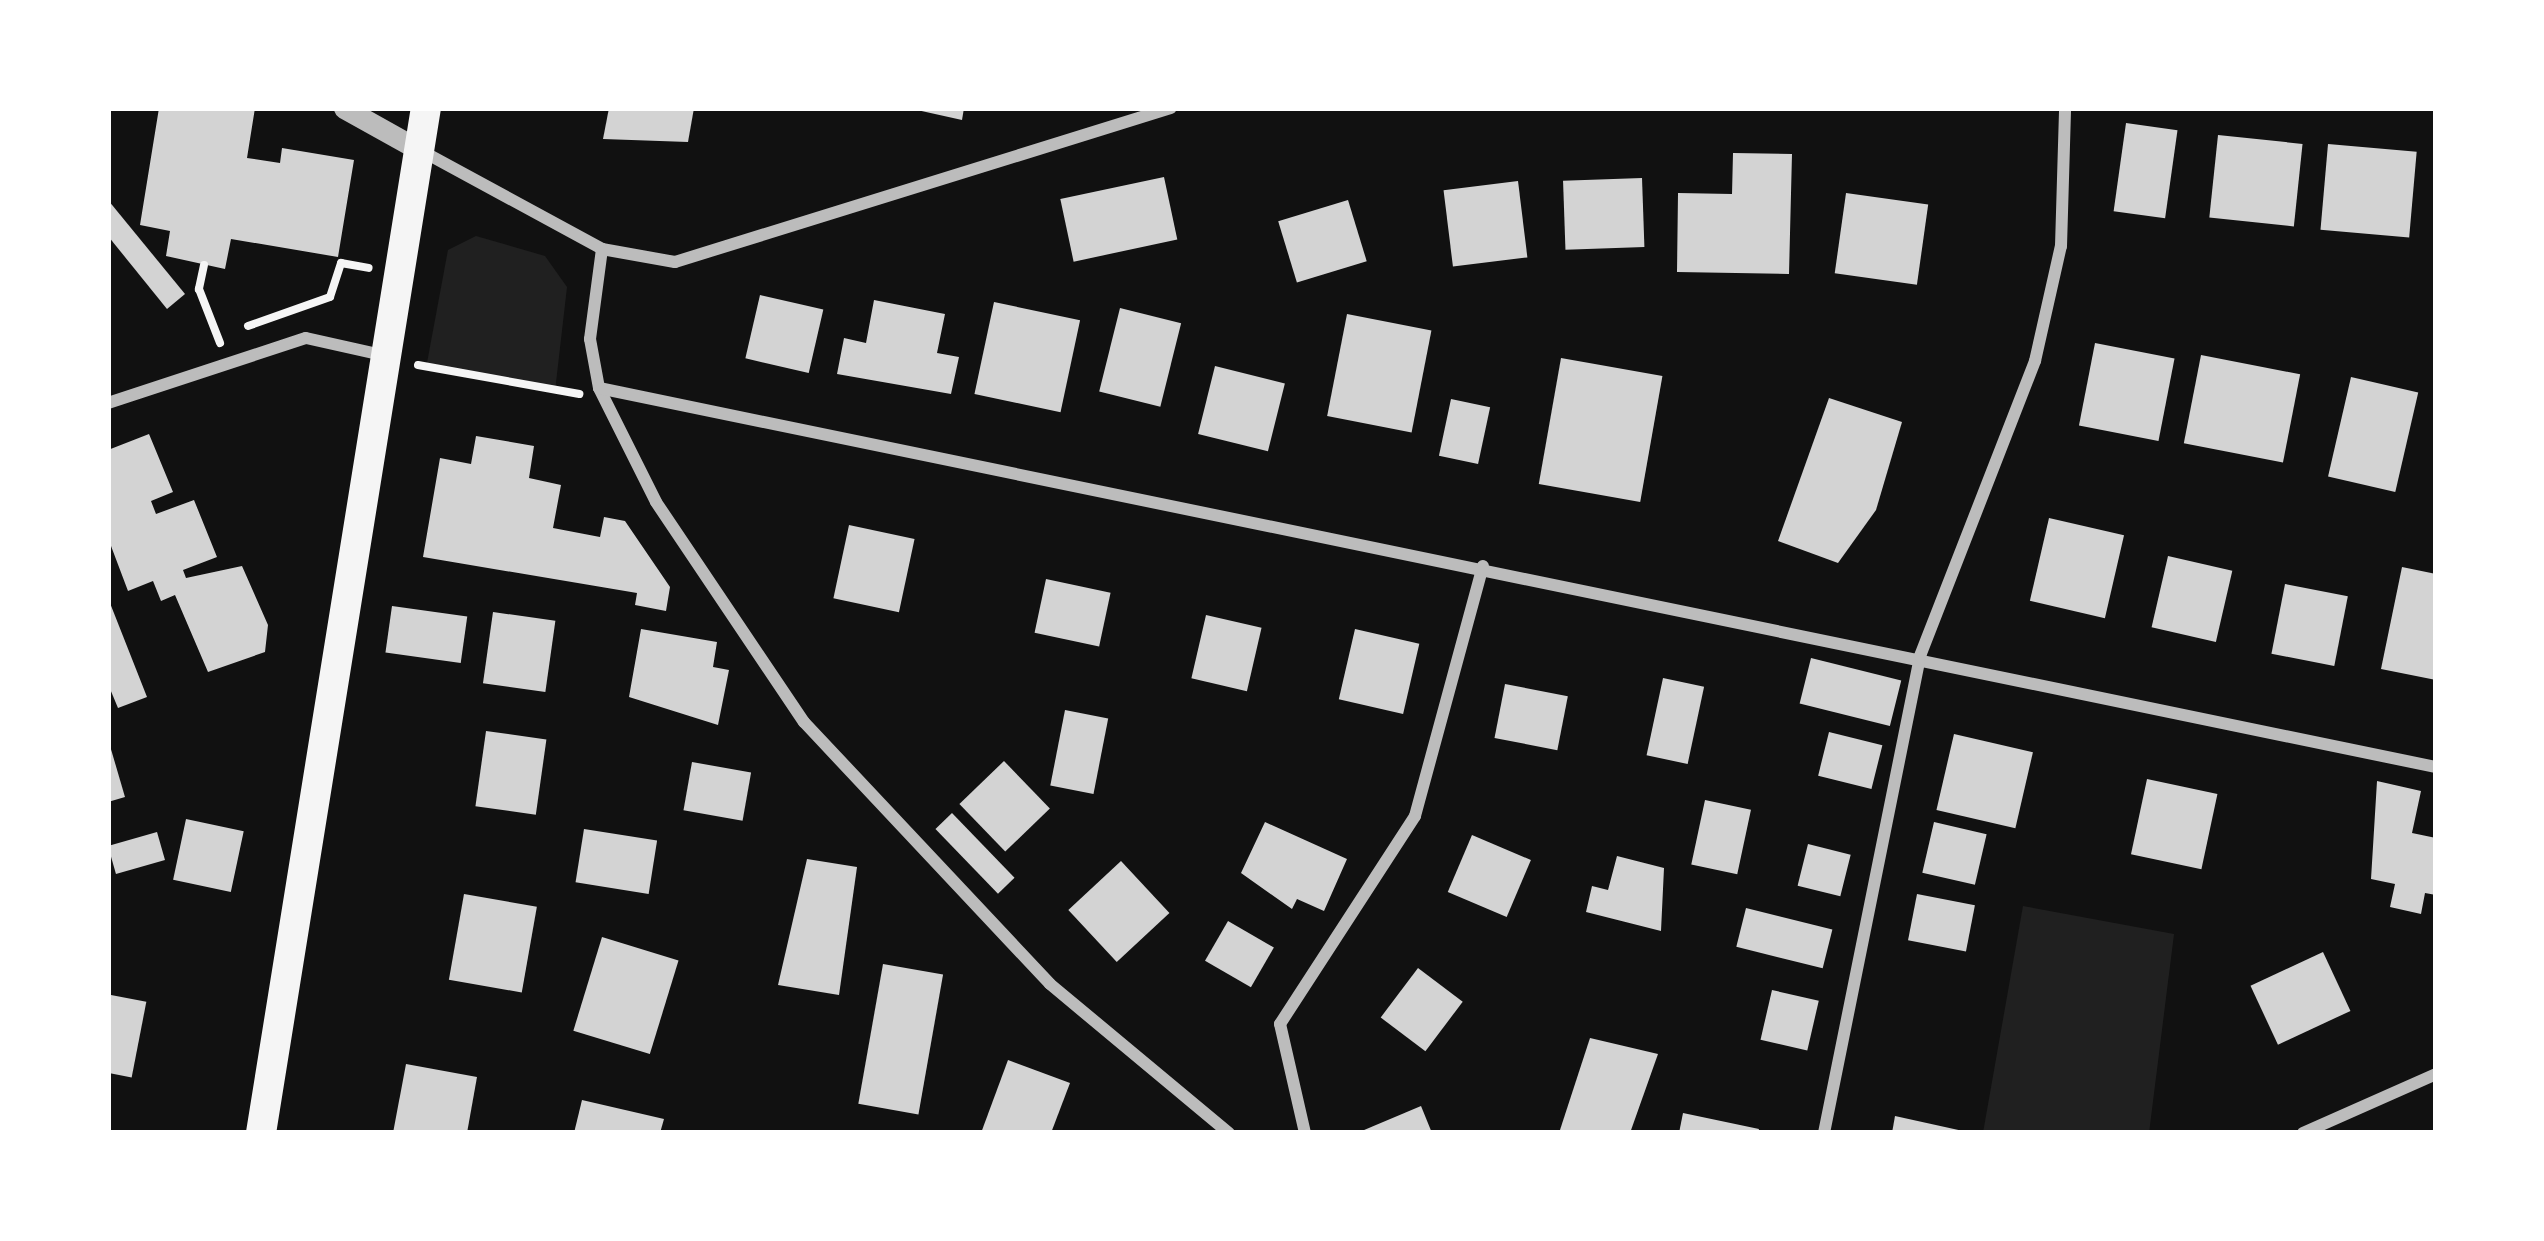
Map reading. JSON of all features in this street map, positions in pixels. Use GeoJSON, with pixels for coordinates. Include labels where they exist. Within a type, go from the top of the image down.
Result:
{"type":"FeatureCollection","features":[{"type":"Feature","properties":{"kind":"main road"},"geometry":{"type":"LineString","coordinates":[[262,1133],[382,355],[426,108]]}},
{"type":"Feature","properties":{"kind":"street"},"geometry":{"type":"LineString","coordinates":[[344,108],[602,249],[716,257],[898,185],[1171,108]]}},
{"type":"Feature","properties":{"kind":"street"},"geometry":{"type":"LineString","coordinates":[[1825,1133],[1920,656],[2035,362],[2060,246],[2065,108]]}},
{"type":"Feature","properties":{"kind":"street"},"geometry":{"type":"LineString","coordinates":[[602,249],[590,339],[598,388],[656,502],[804,722],[1050,984],[1229,1133]]}},
{"type":"Feature","properties":{"kind":"street"},"geometry":{"type":"LineString","coordinates":[[108,403],[227,359],[306,338],[382,355]]}},
{"type":"Feature","properties":{"kind":"street"},"geometry":{"type":"LineString","coordinates":[[598,388],[1920,656],[2436,767]]}},
{"type":"Feature","properties":{"kind":"street"},"geometry":{"type":"LineString","coordinates":[[1304,1133],[1280,1024],[1415,816],[1483,566]]}},
{"type":"Feature","properties":{"kind":"street"},"geometry":{"type":"LineString","coordinates":[[2303,1133],[2436,1074]]}},
{"type":"Feature","properties":{"kind":"path"},"geometry":{"type":"LineString","coordinates":[[218,337],[330,297],[341,262],[396,274]]}},
{"type":"Feature","properties":{"kind":"path"},"geometry":{"type":"LineString","coordinates":[[204,265],[200,289],[227,359]]}},
{"type":"Feature","properties":{"kind":"path"},"geometry":{"type":"LineString","coordinates":[[420,365],[424,344]]}},
{"type":"Feature","properties":{"kind":"path"},"geometry":{"type":"LineString","coordinates":[[382,355],[569,397],[598,388]]}},
{"type":"Feature","properties":{"kind":"shaded area"},"geometry":{"type":"Polygon","coordinates":[[[476,236],[545,256],[567,287],[555,391],[427,363],[448,250],[476,236]]]}},
{"type":"Feature","properties":{"kind":"shaded area"},"geometry":{"type":"Polygon","coordinates":[[[2023,906],[2174,934],[2149,1133],[1983,1133],[2023,906]]]}},
{"type":"Feature","properties":{"kind":"building"},"geometry":{"type":"Polygon","coordinates":[[[159,108],[255,108],[247,158],[280,163],[282,148],[354,160],[338,257],[231,239],[225,269],[166,256],[170,231],[140,225],[159,108]]]}},
{"type":"Feature","properties":{"kind":"building"},"geometry":{"type":"Polygon","coordinates":[[[609,108],[694,108],[688,142],[603,139],[609,108]]]}},
{"type":"Feature","properties":{"kind":"building"},"geometry":{"type":"Polygon","coordinates":[[[908,108],[964,108],[962,120],[908,108]]]}},
{"type":"Feature","properties":{"kind":"building"},"geometry":{"type":"Polygon","coordinates":[[[2126,123],[2177,130],[2165,218],[2114,211],[2126,123]]]}},
{"type":"Feature","properties":{"kind":"building"},"geometry":{"type":"Polygon","coordinates":[[[2218,135],[2303,144],[2294,226],[2209,218],[2218,135]]]}},
{"type":"Feature","properties":{"kind":"building"},"geometry":{"type":"Polygon","coordinates":[[[2328,144],[2417,152],[2409,237],[2321,230],[2328,144]]]}},
{"type":"Feature","properties":{"kind":"building"},"geometry":{"type":"Polygon","coordinates":[[[1733,153],[1792,154],[1789,274],[1677,272],[1678,193],[1732,194],[1733,153]]]}},
{"type":"Feature","properties":{"kind":"building"},"geometry":{"type":"Polygon","coordinates":[[[1164,177],[1177,240],[1074,262],[1060,199],[1164,177]]]}},
{"type":"Feature","properties":{"kind":"building"},"geometry":{"type":"Polygon","coordinates":[[[1642,178],[1644,247],[1565,250],[1563,181],[1642,178]]]}},
{"type":"Feature","properties":{"kind":"building"},"geometry":{"type":"Polygon","coordinates":[[[1518,181],[1527,257],[1453,267],[1444,190],[1518,181]]]}},
{"type":"Feature","properties":{"kind":"building"},"geometry":{"type":"Polygon","coordinates":[[[1846,193],[1928,205],[1917,285],[1835,273],[1846,193]]]}},
{"type":"Feature","properties":{"kind":"building"},"geometry":{"type":"Polygon","coordinates":[[[108,200],[185,294],[167,309],[108,236],[108,200]]]}},
{"type":"Feature","properties":{"kind":"building"},"geometry":{"type":"Polygon","coordinates":[[[1348,200],[1367,261],[1297,283],[1278,221],[1348,200]]]}},
{"type":"Feature","properties":{"kind":"building"},"geometry":{"type":"Polygon","coordinates":[[[760,295],[823,310],[809,373],[745,358],[760,295]]]}},
{"type":"Feature","properties":{"kind":"building"},"geometry":{"type":"Polygon","coordinates":[[[874,300],[945,314],[937,353],[959,357],[951,394],[837,374],[844,338],[866,343],[874,300]]]}},
{"type":"Feature","properties":{"kind":"building"},"geometry":{"type":"Polygon","coordinates":[[[994,302],[1080,320],[1061,412],[974,394],[994,302]]]}},
{"type":"Feature","properties":{"kind":"building"},"geometry":{"type":"Polygon","coordinates":[[[1120,308],[1181,323],[1160,407],[1099,391],[1120,308]]]}},
{"type":"Feature","properties":{"kind":"building"},"geometry":{"type":"Polygon","coordinates":[[[1347,314],[1431,330],[1412,432],[1327,416],[1347,314]]]}},
{"type":"Feature","properties":{"kind":"building"},"geometry":{"type":"Polygon","coordinates":[[[2095,343],[2175,358],[2158,441],[2079,425],[2095,343]]]}},
{"type":"Feature","properties":{"kind":"building"},"geometry":{"type":"Polygon","coordinates":[[[2201,355],[2300,374],[2283,463],[2184,443],[2201,355]]]}},
{"type":"Feature","properties":{"kind":"building"},"geometry":{"type":"Polygon","coordinates":[[[1561,358],[1662,376],[1640,502],[1539,484],[1561,358]]]}},
{"type":"Feature","properties":{"kind":"building"},"geometry":{"type":"Polygon","coordinates":[[[1215,366],[1285,383],[1268,451],[1198,434],[1215,366]]]}},
{"type":"Feature","properties":{"kind":"building"},"geometry":{"type":"Polygon","coordinates":[[[2351,377],[2418,393],[2395,492],[2328,476],[2351,377]]]}},
{"type":"Feature","properties":{"kind":"building"},"geometry":{"type":"Polygon","coordinates":[[[1829,398],[1902,422],[1876,510],[1838,563],[1778,541],[1829,398]]]}},
{"type":"Feature","properties":{"kind":"building"},"geometry":{"type":"Polygon","coordinates":[[[1451,399],[1490,407],[1478,464],[1439,456],[1451,399]]]}},
{"type":"Feature","properties":{"kind":"building"},"geometry":{"type":"Polygon","coordinates":[[[149,434],[173,492],[151,501],[156,514],[194,500],[217,557],[183,570],[186,578],[242,566],[268,625],[265,652],[208,672],[175,595],[161,601],[153,581],[128,591],[108,538],[108,450],[149,434]]]}},
{"type":"Feature","properties":{"kind":"building"},"geometry":{"type":"Polygon","coordinates":[[[476,436],[534,446],[529,478],[561,485],[553,528],[600,537],[604,517],[625,521],[670,587],[666,611],[635,605],[637,593],[423,557],[440,458],[471,464],[476,436]]]}},
{"type":"Feature","properties":{"kind":"building"},"geometry":{"type":"Polygon","coordinates":[[[2049,518],[2124,535],[2105,618],[2030,601],[2049,518]]]}},
{"type":"Feature","properties":{"kind":"building"},"geometry":{"type":"Polygon","coordinates":[[[849,525],[915,539],[899,612],[833,598],[849,525]]]}},
{"type":"Feature","properties":{"kind":"building"},"geometry":{"type":"Polygon","coordinates":[[[2168,556],[2232,571],[2216,642],[2152,627],[2168,556]]]}},
{"type":"Feature","properties":{"kind":"building"},"geometry":{"type":"Polygon","coordinates":[[[2402,567],[2436,574],[2436,680],[2381,669],[2402,567]]]}},
{"type":"Feature","properties":{"kind":"building"},"geometry":{"type":"Polygon","coordinates":[[[1046,579],[1111,593],[1099,647],[1035,633],[1046,579]]]}},
{"type":"Feature","properties":{"kind":"building"},"geometry":{"type":"Polygon","coordinates":[[[2285,584],[2348,596],[2334,666],[2271,654],[2285,584]]]}},
{"type":"Feature","properties":{"kind":"building"},"geometry":{"type":"Polygon","coordinates":[[[108,598],[147,697],[118,708],[108,684],[108,598]]]}},
{"type":"Feature","properties":{"kind":"building"},"geometry":{"type":"Polygon","coordinates":[[[392,606],[467,617],[461,663],[385,653],[392,606]]]}},
{"type":"Feature","properties":{"kind":"building"},"geometry":{"type":"Polygon","coordinates":[[[493,612],[555,621],[545,692],[483,683],[493,612]]]}},
{"type":"Feature","properties":{"kind":"building"},"geometry":{"type":"Polygon","coordinates":[[[1206,615],[1262,628],[1247,691],[1191,678],[1206,615]]]}},
{"type":"Feature","properties":{"kind":"building"},"geometry":{"type":"Polygon","coordinates":[[[641,629],[717,642],[713,667],[729,670],[718,725],[629,697],[641,629]]]}},
{"type":"Feature","properties":{"kind":"building"},"geometry":{"type":"Polygon","coordinates":[[[1355,629],[1419,644],[1403,714],[1339,699],[1355,629]]]}},
{"type":"Feature","properties":{"kind":"building"},"geometry":{"type":"Polygon","coordinates":[[[1811,658],[1901,680],[1890,726],[1800,704],[1811,658]]]}},
{"type":"Feature","properties":{"kind":"building"},"geometry":{"type":"Polygon","coordinates":[[[1663,678],[1704,687],[1688,764],[1647,755],[1663,678]]]}},
{"type":"Feature","properties":{"kind":"building"},"geometry":{"type":"Polygon","coordinates":[[[1505,684],[1568,696],[1557,750],[1495,738],[1505,684]]]}},
{"type":"Feature","properties":{"kind":"building"},"geometry":{"type":"Polygon","coordinates":[[[1065,710],[1108,718],[1093,794],[1050,786],[1065,710]]]}},
{"type":"Feature","properties":{"kind":"building"},"geometry":{"type":"Polygon","coordinates":[[[486,731],[546,739],[536,815],[475,806],[486,731]]]}},
{"type":"Feature","properties":{"kind":"building"},"geometry":{"type":"Polygon","coordinates":[[[1829,732],[1882,745],[1871,789],[1818,776],[1829,732]]]}},
{"type":"Feature","properties":{"kind":"building"},"geometry":{"type":"Polygon","coordinates":[[[1954,734],[2033,752],[2015,828],[1936,810],[1954,734]]]}},
{"type":"Feature","properties":{"kind":"building"},"geometry":{"type":"Polygon","coordinates":[[[108,739],[125,797],[108,802],[108,739]]]}},
{"type":"Feature","properties":{"kind":"building"},"geometry":{"type":"Polygon","coordinates":[[[1004,761],[1050,808],[1005,852],[959,804],[1004,761]]]}},
{"type":"Feature","properties":{"kind":"building"},"geometry":{"type":"Polygon","coordinates":[[[692,762],[751,772],[743,821],[683,810],[692,762]]]}},
{"type":"Feature","properties":{"kind":"building"},"geometry":{"type":"Polygon","coordinates":[[[2147,779],[2217,794],[2201,869],[2131,854],[2147,779]]]}},
{"type":"Feature","properties":{"kind":"building"},"geometry":{"type":"Polygon","coordinates":[[[2377,781],[2421,791],[2412,833],[2436,838],[2436,895],[2425,893],[2421,914],[2390,907],[2395,884],[2371,879],[2377,781]]]}},
{"type":"Feature","properties":{"kind":"building"},"geometry":{"type":"Polygon","coordinates":[[[1705,800],[1751,810],[1737,874],[1691,865],[1705,800]]]}},
{"type":"Feature","properties":{"kind":"building"},"geometry":{"type":"Polygon","coordinates":[[[952,813],[1015,878],[998,894],[935,829],[952,813]]]}},
{"type":"Feature","properties":{"kind":"building"},"geometry":{"type":"Polygon","coordinates":[[[186,819],[244,831],[231,892],[173,880],[186,819]]]}},
{"type":"Feature","properties":{"kind":"building"},"geometry":{"type":"Polygon","coordinates":[[[1265,822],[1347,859],[1324,911],[1297,899],[1292,909],[1241,873],[1265,822]]]}},
{"type":"Feature","properties":{"kind":"building"},"geometry":{"type":"Polygon","coordinates":[[[1934,822],[1987,834],[1975,885],[1922,873],[1934,822]]]}},
{"type":"Feature","properties":{"kind":"building"},"geometry":{"type":"Polygon","coordinates":[[[584,829],[657,841],[649,894],[576,882],[584,829]]]}},
{"type":"Feature","properties":{"kind":"building"},"geometry":{"type":"Polygon","coordinates":[[[157,832],[165,860],[116,874],[108,846],[157,832]]]}},
{"type":"Feature","properties":{"kind":"building"},"geometry":{"type":"Polygon","coordinates":[[[1472,835],[1531,860],[1507,917],[1448,892],[1472,835]]]}},
{"type":"Feature","properties":{"kind":"building"},"geometry":{"type":"Polygon","coordinates":[[[1808,844],[1851,855],[1840,896],[1798,886],[1808,844]]]}},
{"type":"Feature","properties":{"kind":"building"},"geometry":{"type":"Polygon","coordinates":[[[1617,856],[1664,868],[1661,931],[1586,912],[1592,886],[1608,890],[1617,856]]]}},
{"type":"Feature","properties":{"kind":"building"},"geometry":{"type":"Polygon","coordinates":[[[807,859],[857,867],[839,995],[778,985],[807,859]]]}},
{"type":"Feature","properties":{"kind":"building"},"geometry":{"type":"Polygon","coordinates":[[[1121,861],[1169,913],[1117,962],[1068,910],[1121,861]]]}},
{"type":"Feature","properties":{"kind":"building"},"geometry":{"type":"Polygon","coordinates":[[[464,894],[537,907],[522,993],[449,980],[464,894]]]}},
{"type":"Feature","properties":{"kind":"building"},"geometry":{"type":"Polygon","coordinates":[[[1917,894],[1975,905],[1966,951],[1908,940],[1917,894]]]}},
{"type":"Feature","properties":{"kind":"building"},"geometry":{"type":"Polygon","coordinates":[[[1746,908],[1832,930],[1823,968],[1736,947],[1746,908]]]}},
{"type":"Feature","properties":{"kind":"building"},"geometry":{"type":"Polygon","coordinates":[[[1228,921],[1274,948],[1251,987],[1205,961],[1228,921]]]}},
{"type":"Feature","properties":{"kind":"building"},"geometry":{"type":"Polygon","coordinates":[[[602,937],[679,960],[650,1054],[573,1031],[602,937]]]}},
{"type":"Feature","properties":{"kind":"building"},"geometry":{"type":"Polygon","coordinates":[[[2323,952],[2350,1011],[2278,1045],[2250,986],[2323,952]]]}},
{"type":"Feature","properties":{"kind":"building"},"geometry":{"type":"Polygon","coordinates":[[[883,964],[943,975],[918,1114],[858,1104],[883,964]]]}},
{"type":"Feature","properties":{"kind":"building"},"geometry":{"type":"Polygon","coordinates":[[[1418,968],[1463,1002],[1425,1051],[1381,1018],[1418,968]]]}},
{"type":"Feature","properties":{"kind":"building"},"geometry":{"type":"Polygon","coordinates":[[[1772,990],[1819,1001],[1807,1050],[1761,1040],[1772,990]]]}},
{"type":"Feature","properties":{"kind":"building"},"geometry":{"type":"Polygon","coordinates":[[[111,995],[146,1002],[132,1077],[108,1073],[111,995]]]}},
{"type":"Feature","properties":{"kind":"building"},"geometry":{"type":"Polygon","coordinates":[[[1590,1038],[1658,1054],[1630,1133],[1559,1133],[1590,1038]]]}},
{"type":"Feature","properties":{"kind":"building"},"geometry":{"type":"Polygon","coordinates":[[[1008,1060],[1070,1083],[1051,1133],[981,1133],[1008,1060]]]}},
{"type":"Feature","properties":{"kind":"building"},"geometry":{"type":"Polygon","coordinates":[[[406,1064],[477,1077],[467,1133],[393,1133],[406,1064]]]}},
{"type":"Feature","properties":{"kind":"building"},"geometry":{"type":"Polygon","coordinates":[[[582,1100],[664,1119],[660,1133],[574,1133],[582,1100]]]}},
{"type":"Feature","properties":{"kind":"building"},"geometry":{"type":"Polygon","coordinates":[[[1421,1106],[1432,1133],[1357,1133],[1421,1106]]]}},
{"type":"Feature","properties":{"kind":"building"},"geometry":{"type":"Polygon","coordinates":[[[1683,1113],[1759,1129],[1758,1133],[1679,1133],[1683,1113]]]}},
{"type":"Feature","properties":{"kind":"building"},"geometry":{"type":"Polygon","coordinates":[[[1895,1116],[1963,1131],[1963,1133],[1892,1133],[1895,1116]]]}}]}
